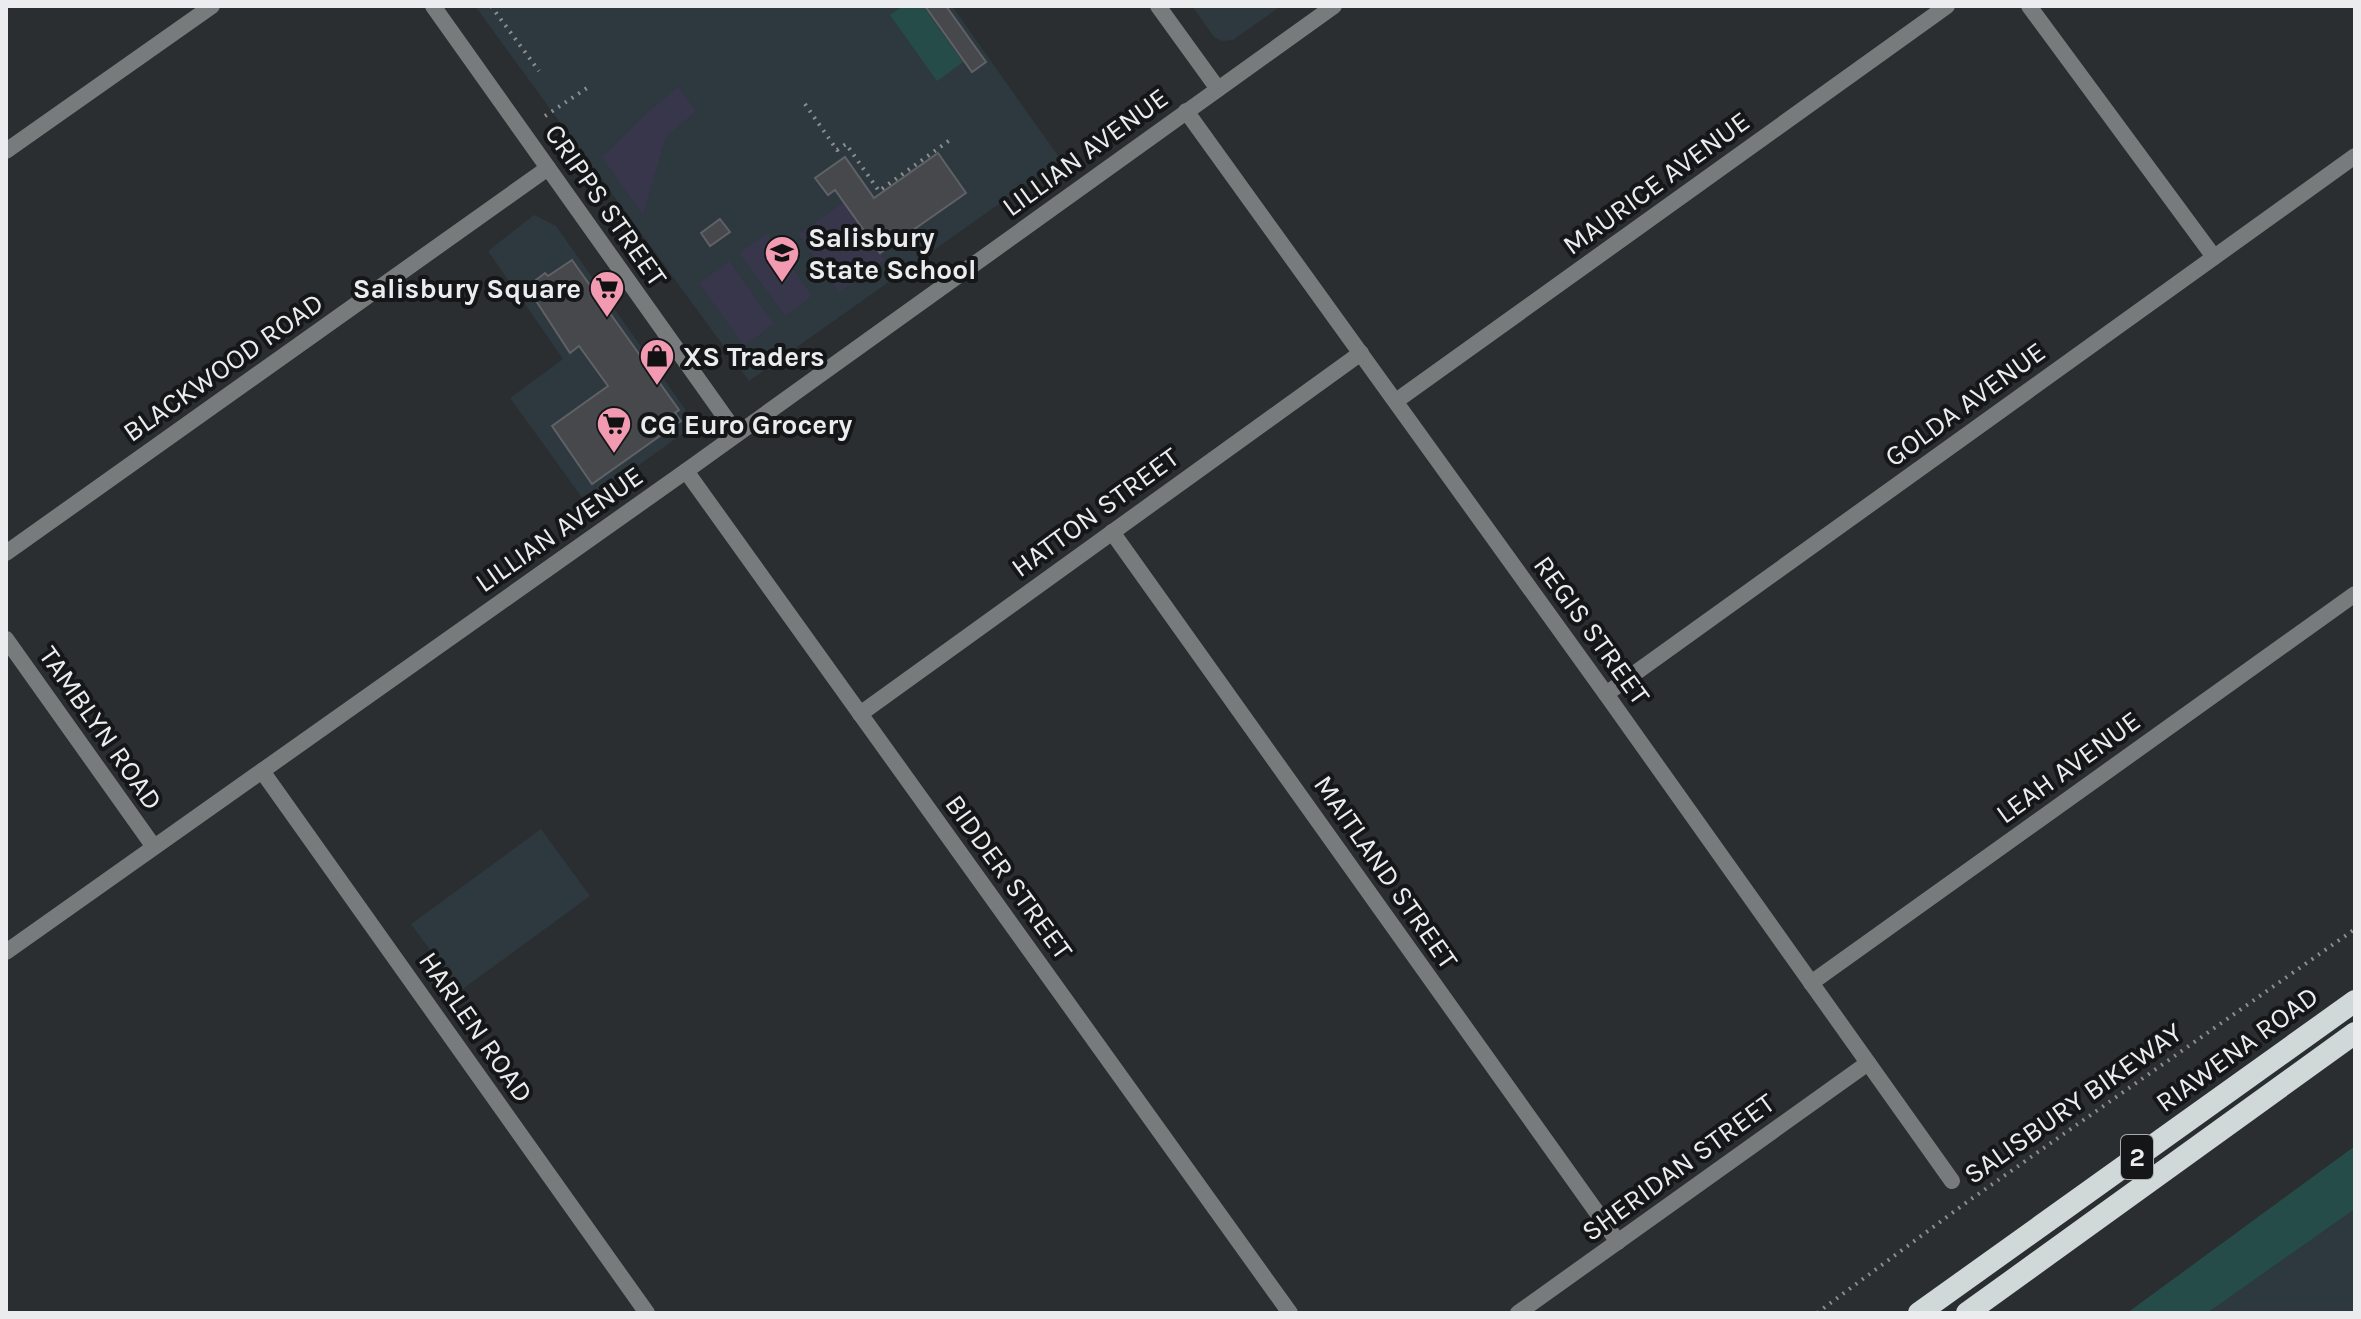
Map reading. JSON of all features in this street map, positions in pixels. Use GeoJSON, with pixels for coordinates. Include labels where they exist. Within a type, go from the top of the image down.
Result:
{"type":"FeatureCollection","features":[{"type":"Feature","properties":{"kind":"highway","name":"RIAWENA ROAD"},"geometry":{"type":"LineString","coordinates":[[1919,1313],[2355,1001]]}},
{"type":"Feature","properties":{"kind":"highway","name":"RIAWENA ROAD"},"geometry":{"type":"LineString","coordinates":[[1967,1313],[2355,1033]]}},
{"type":"Feature","properties":{"kind":"street"},"geometry":{"type":"LineString","coordinates":[[6,151],[212,6]]}},
{"type":"Feature","properties":{"kind":"street","name":"CRIPPS STREET"},"geometry":{"type":"LineString","coordinates":[[433,6],[737,434]]}},
{"type":"Feature","properties":{"kind":"street"},"geometry":{"type":"LineString","coordinates":[[1158,6],[1218,89]]}},
{"type":"Feature","properties":{"kind":"street","name":"LILLIAN AVENUE"},"geometry":{"type":"LineString","coordinates":[[6,952],[686,471],[1334,6]]}},
{"type":"Feature","properties":{"kind":"street","name":"MAURICE AVENUE"},"geometry":{"type":"LineString","coordinates":[[1396,401],[1947,6]]}},
{"type":"Feature","properties":{"kind":"street"},"geometry":{"type":"LineString","coordinates":[[2029,6],[2214,257]]}},
{"type":"Feature","properties":{"kind":"street","name":"REGIS STREET"},"geometry":{"type":"LineString","coordinates":[[1186,111],[1952,1181]]}},
{"type":"Feature","properties":{"kind":"street","name":"GOLDA AVENUE"},"geometry":{"type":"LineString","coordinates":[[1606,694],[2355,156]]}},
{"type":"Feature","properties":{"kind":"street","name":"BLACKWOOD ROAD"},"geometry":{"type":"LineString","coordinates":[[6,553],[548,168]]}},
{"type":"Feature","properties":{"kind":"street","name":"HATTON STREET"},"geometry":{"type":"LineString","coordinates":[[860,714],[1361,353]]}},
{"type":"Feature","properties":{"kind":"street","name":"BIDDER STREET"},"geometry":{"type":"LineString","coordinates":[[686,471],[1290,1313]]}},
{"type":"Feature","properties":{"kind":"street","name":"MAITLAND STREET"},"geometry":{"type":"LineString","coordinates":[[1112,532],[1618,1242]]}},
{"type":"Feature","properties":{"kind":"street","name":"LEAH AVENUE"},"geometry":{"type":"LineString","coordinates":[[1811,983],[2355,594]]}},
{"type":"Feature","properties":{"kind":"street","name":"TAMBLYN ROAD"},"geometry":{"type":"LineString","coordinates":[[6,639],[154,847]]}},
{"type":"Feature","properties":{"kind":"street","name":"HARLEN ROAD"},"geometry":{"type":"LineString","coordinates":[[262,771],[647,1313]]}},
{"type":"Feature","properties":{"kind":"street","name":"SHERIDAN STREET"},"geometry":{"type":"LineString","coordinates":[[1518,1313],[1868,1063]]}},
{"type":"Feature","properties":{"kind":"path"},"geometry":{"type":"LineString","coordinates":[[491,6],[539,71]]}},
{"type":"Feature","properties":{"kind":"path"},"geometry":{"type":"LineString","coordinates":[[545,116],[590,86]]}},
{"type":"Feature","properties":{"kind":"path"},"geometry":{"type":"LineString","coordinates":[[805,104],[837,150],[846,144],[879,191],[950,140]]}},
{"type":"Feature","properties":{"kind":"path","name":"SALISBURY BIKEWAY"},"geometry":{"type":"LineString","coordinates":[[1817,1313],[1967,1202],[2355,929]]}},
{"type":"Feature","properties":{"kind":"shaded area","name":"Salisbury State School"},"geometry":{"type":"Polygon","coordinates":[[[475,6],[952,6],[1061,160],[749,381],[475,6]]]}},
{"type":"Feature","properties":{"kind":"shaded area"},"geometry":{"type":"Polygon","coordinates":[[[903,6],[923,6],[963,62],[937,81],[890,15],[903,6]]]}},
{"type":"Feature","properties":{"kind":"shaded area"},"geometry":{"type":"Polygon","coordinates":[[[1192,6],[1281,6],[1233,40],[1222,41],[1214,37],[1192,6]]]}},
{"type":"Feature","properties":{"kind":"shaded area"},"geometry":{"type":"Polygon","coordinates":[[[678,87],[696,111],[666,137],[643,215],[602,157],[678,87]]]}},
{"type":"Feature","properties":{"kind":"shaded area"},"geometry":{"type":"Polygon","coordinates":[[[844,202],[885,260],[839,292],[798,234],[844,202]]]}},
{"type":"Feature","properties":{"kind":"shaded area"},"geometry":{"type":"Polygon","coordinates":[[[534,215],[556,226],[685,409],[685,432],[586,503],[510,398],[563,359],[488,251],[534,215]]]}},
{"type":"Feature","properties":{"kind":"shaded area"},"geometry":{"type":"Polygon","coordinates":[[[767,233],[812,296],[785,316],[739,253],[767,233]]]}},
{"type":"Feature","properties":{"kind":"shaded area"},"geometry":{"type":"Polygon","coordinates":[[[729,261],[774,324],[744,346],[699,283],[729,261]]]}},
{"type":"Feature","properties":{"kind":"shaded area"},"geometry":{"type":"Polygon","coordinates":[[[541,829],[590,896],[460,991],[411,924],[541,829]]]}},
{"type":"Feature","properties":{"kind":"shaded area"},"geometry":{"type":"Polygon","coordinates":[[[2355,1146],[2355,1209],[2207,1313],[2127,1313],[2355,1146]]]}},
{"type":"Feature","properties":{"kind":"shaded area"},"geometry":{"type":"Polygon","coordinates":[[[2355,1209],[2355,1313],[2207,1313],[2221,1303],[2355,1209]]]}},
{"type":"Feature","properties":{"kind":"building"},"geometry":{"type":"Polygon","coordinates":[[[925,6],[946,6],[986,62],[972,72],[925,6]]]}},
{"type":"Feature","properties":{"kind":"building"},"geometry":{"type":"Polygon","coordinates":[[[938,153],[966,193],[880,253],[835,190],[828,195],[815,178],[845,157],[874,198],[938,153]]]}},
{"type":"Feature","properties":{"kind":"building"},"geometry":{"type":"Polygon","coordinates":[[[720,219],[730,232],[710,246],[701,233],[720,219]]]}},
{"type":"Feature","properties":{"kind":"building"},"geometry":{"type":"Polygon","coordinates":[[[572,260],[679,410],[675,413],[681,421],[592,484],[552,426],[608,386],[579,346],[570,353],[527,287],[545,273],[548,276],[572,260]]]}},
{"type":"Feature","properties":{"kind":"place","name":"Salisbury State School"},"geometry":{"type":"Point","coordinates":[782,284]}},
{"type":"Feature","properties":{"kind":"place","name":"Salisbury Square"},"geometry":{"type":"Point","coordinates":[607,319]}},
{"type":"Feature","properties":{"kind":"place","name":"XS Traders"},"geometry":{"type":"Point","coordinates":[657,387]}},
{"type":"Feature","properties":{"kind":"place","name":"CG Euro Grocery"},"geometry":{"type":"Point","coordinates":[614,455]}}]}
